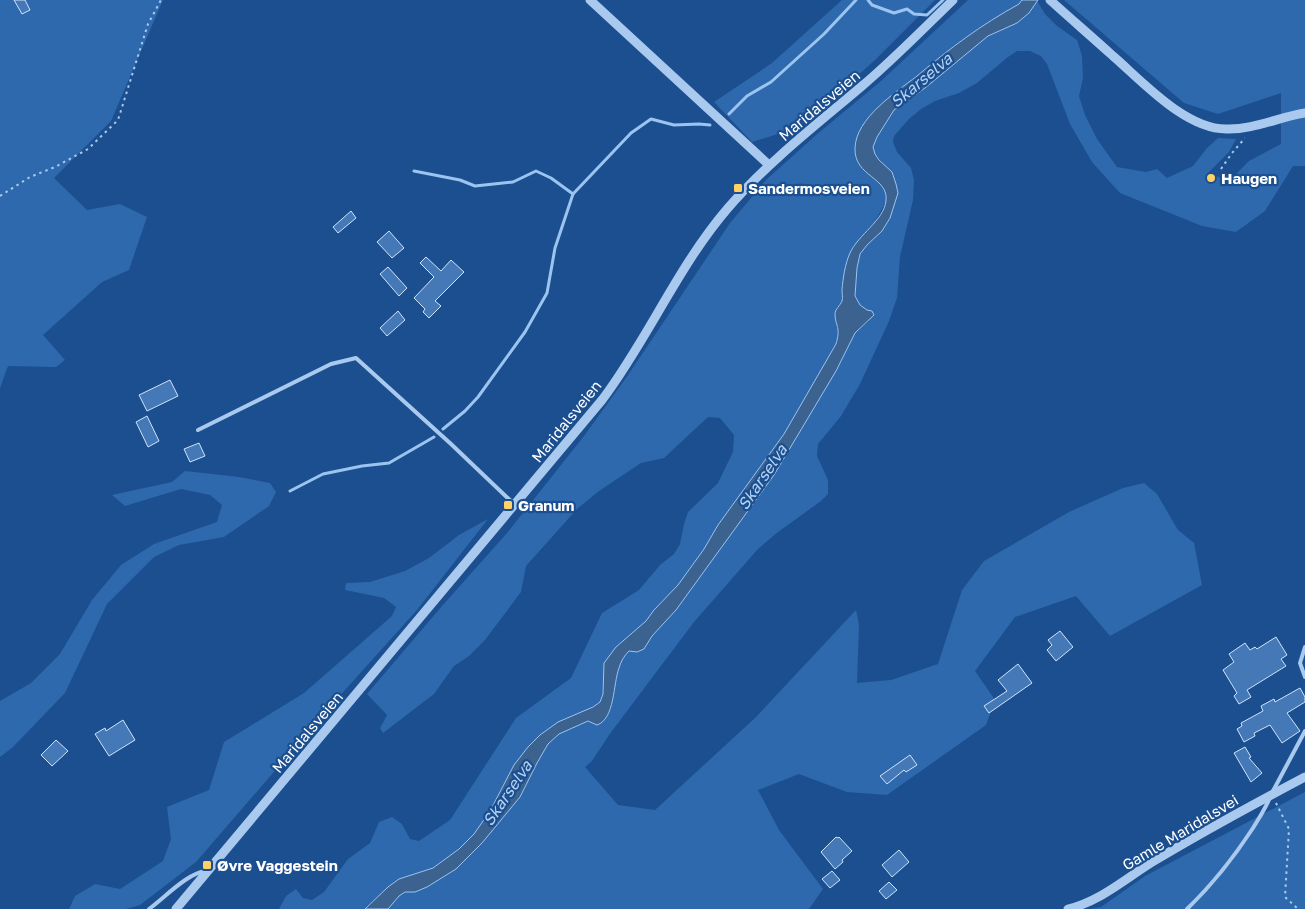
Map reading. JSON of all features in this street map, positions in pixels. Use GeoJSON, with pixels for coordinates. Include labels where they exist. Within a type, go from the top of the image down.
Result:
{"type":"FeatureCollection","features":[{"type":"Feature","properties":{"kind":"street"},"geometry":{"type":"LineString","coordinates":[[590,0],[769,165]]}},
{"type":"Feature","properties":{"kind":"street","name":"Maridalsveien"},"geometry":{"type":"LineString","coordinates":[[176,909],[610,390],[712,228],[738,196],[769,165],[887,64],[953,0]]}},
{"type":"Feature","properties":{"kind":"street"},"geometry":{"type":"LineString","coordinates":[[1050,0],[1159,96],[1179,111],[1203,124],[1232,129],[1305,113]]}},
{"type":"Feature","properties":{"kind":"street","name":"Gamle Maridalsvei"},"geometry":{"type":"LineString","coordinates":[[1068,909],[1100,898],[1156,860],[1305,777]]}},
{"type":"Feature","properties":{"kind":"lane"},"geometry":{"type":"LineString","coordinates":[[198,430],[331,364],[356,358],[452,444],[515,505]]}},
{"type":"Feature","properties":{"kind":"lane"},"geometry":{"type":"LineString","coordinates":[[1305,647],[1300,663],[1305,677]]}},
{"type":"Feature","properties":{"kind":"lane"},"geometry":{"type":"LineString","coordinates":[[1187,909],[1203,894],[1226,866],[1249,833],[1268,804],[1305,731]]}},
{"type":"Feature","properties":{"kind":"lane","name":"Maridalsveien"},"geometry":{"type":"LineString","coordinates":[[149,909],[190,877],[200,871],[208,871]]}},
{"type":"Feature","properties":{"kind":"path"},"geometry":{"type":"LineString","coordinates":[[0,196],[30,177],[55,168],[88,149],[118,120],[148,24],[161,0]]}},
{"type":"Feature","properties":{"kind":"path"},"geometry":{"type":"LineString","coordinates":[[1221,169],[1245,138],[1249,126]]}},
{"type":"Feature","properties":{"kind":"path"},"geometry":{"type":"LineString","coordinates":[[1272,794],[1289,829],[1285,897],[1298,909]]}},
{"type":"Feature","properties":{"kind":"shaded area"},"geometry":{"type":"Polygon","coordinates":[[[0,0],[163,0],[111,121],[54,178],[87,210],[120,204],[147,217],[129,270],[102,282],[43,335],[65,360],[56,367],[8,366],[0,388],[0,0]]]}},
{"type":"Feature","properties":{"kind":"shaded area"},"geometry":{"type":"Polygon","coordinates":[[[842,0],[935,0],[875,60],[800,127],[752,142],[714,102],[772,63],[842,0]]]}},
{"type":"Feature","properties":{"kind":"shaded area"},"geometry":{"type":"Polygon","coordinates":[[[968,0],[1022,0],[1019,4],[960,41],[871,115],[875,179],[882,186],[886,194],[886,202],[874,223],[860,238],[842,289],[842,302],[836,309],[835,316],[838,334],[836,344],[784,434],[718,525],[704,549],[678,585],[646,621],[616,647],[604,681],[600,702],[528,747],[514,765],[490,811],[474,834],[459,849],[433,868],[399,879],[365,909],[279,909],[286,896],[296,889],[303,898],[312,900],[324,892],[348,859],[370,843],[379,822],[392,817],[402,824],[410,839],[419,841],[450,820],[516,718],[571,678],[602,613],[639,590],[660,565],[674,554],[680,544],[688,512],[718,483],[733,452],[734,435],[720,418],[708,417],[664,458],[641,463],[599,491],[577,509],[526,566],[521,592],[485,640],[469,656],[454,666],[434,694],[383,733],[380,728],[387,715],[367,694],[507,533],[584,436],[626,378],[730,223],[766,180],[881,81],[968,0]]]}},
{"type":"Feature","properties":{"kind":"shaded area"},"geometry":{"type":"Polygon","coordinates":[[[1064,0],[1305,0],[1305,166],[1293,166],[1265,211],[1236,232],[1202,226],[1120,193],[1092,162],[1070,124],[1047,64],[1041,56],[1030,51],[1017,51],[977,83],[959,93],[935,101],[909,119],[894,136],[893,142],[897,152],[911,168],[914,180],[913,200],[900,257],[897,298],[889,321],[860,384],[841,416],[818,444],[817,456],[828,480],[828,494],[758,549],[694,622],[609,735],[592,761],[585,767],[618,805],[655,810],[755,718],[856,610],[859,625],[857,683],[891,680],[938,664],[962,590],[984,561],[1069,512],[1123,488],[1144,483],[1157,494],[1178,530],[1194,543],[1202,585],[1110,636],[1076,596],[1015,617],[975,671],[995,700],[986,725],[887,795],[847,792],[799,774],[758,790],[779,830],[823,889],[809,909],[388,909],[405,892],[415,892],[427,887],[456,869],[482,843],[520,797],[548,744],[559,734],[588,721],[597,725],[603,721],[610,709],[617,675],[624,657],[629,651],[644,649],[652,636],[676,610],[774,475],[836,371],[855,333],[869,321],[867,310],[860,305],[855,296],[857,268],[860,254],[882,231],[890,218],[885,166],[875,154],[873,147],[894,110],[988,36],[1017,23],[1029,13],[1037,1],[1045,14],[1057,26],[1077,40],[1082,56],[1083,78],[1079,96],[1085,115],[1097,139],[1117,167],[1146,172],[1157,169],[1167,178],[1193,166],[1207,148],[1218,138],[1236,139],[1229,152],[1208,173],[1229,181],[1249,161],[1281,144],[1281,93],[1218,114],[1184,103],[1064,0]]]}},
{"type":"Feature","properties":{"kind":"shaded area"},"geometry":{"type":"Polygon","coordinates":[[[185,471],[239,477],[270,483],[276,492],[269,506],[224,537],[179,545],[154,557],[107,604],[65,693],[13,747],[0,757],[0,701],[31,683],[60,654],[92,600],[121,565],[154,544],[217,522],[222,505],[210,495],[181,489],[125,506],[112,495],[172,482],[185,471]]]}},
{"type":"Feature","properties":{"kind":"shaded area"},"geometry":{"type":"Polygon","coordinates":[[[488,519],[417,610],[336,700],[196,862],[140,905],[126,909],[69,909],[75,896],[95,884],[120,889],[163,861],[171,839],[167,807],[209,790],[224,742],[304,693],[392,616],[396,607],[384,598],[345,590],[346,583],[370,582],[405,571],[429,558],[459,535],[488,519]]]}},
{"type":"Feature","properties":{"kind":"shaded area"},"geometry":{"type":"Polygon","coordinates":[[[1305,792],[1305,909],[1090,909],[1101,907],[1145,876],[1305,792]]]}},
{"type":"Feature","properties":{"kind":"water","name":"Skarselva"},"geometry":{"type":"Polygon","coordinates":[[[1022,0],[1038,0],[1029,13],[1017,23],[988,36],[925,88],[894,110],[877,137],[873,147],[875,154],[892,172],[898,193],[890,218],[882,231],[860,254],[857,268],[855,296],[860,305],[872,311],[874,315],[855,333],[836,371],[774,475],[676,610],[652,636],[644,649],[637,652],[629,651],[624,657],[619,668],[607,716],[597,725],[588,721],[559,734],[548,744],[520,797],[482,843],[456,869],[427,887],[415,892],[405,892],[388,909],[365,909],[399,879],[433,868],[459,849],[474,834],[490,811],[514,765],[528,747],[540,735],[558,722],[593,707],[600,702],[603,694],[604,663],[616,647],[646,621],[678,585],[704,549],[718,525],[784,434],[836,344],[838,328],[835,312],[842,300],[843,281],[848,257],[854,246],[881,215],[886,201],[882,187],[865,171],[856,158],[857,137],[862,126],[888,98],[966,37],[1019,4],[1022,0]]]}},
{"type":"Feature","properties":{"kind":"building"},"geometry":{"type":"Polygon","coordinates":[[[14,0],[25,0],[30,10],[22,14],[14,0]]]}},
{"type":"Feature","properties":{"kind":"building"},"geometry":{"type":"Polygon","coordinates":[[[351,211],[356,218],[338,233],[333,227],[351,211]]]}},
{"type":"Feature","properties":{"kind":"building"},"geometry":{"type":"Polygon","coordinates":[[[389,231],[404,248],[392,258],[377,242],[389,231]]]}},
{"type":"Feature","properties":{"kind":"building"},"geometry":{"type":"Polygon","coordinates":[[[426,257],[441,271],[451,260],[464,272],[435,301],[441,306],[429,318],[423,312],[425,309],[414,298],[434,277],[420,263],[426,257]]]}},
{"type":"Feature","properties":{"kind":"building"},"geometry":{"type":"Polygon","coordinates":[[[388,267],[407,288],[399,296],[380,274],[388,267]]]}},
{"type":"Feature","properties":{"kind":"building"},"geometry":{"type":"Polygon","coordinates":[[[398,311],[405,320],[387,336],[380,328],[398,311]]]}},
{"type":"Feature","properties":{"kind":"building"},"geometry":{"type":"Polygon","coordinates":[[[170,380],[178,396],[147,411],[139,395],[170,380]]]}},
{"type":"Feature","properties":{"kind":"building"},"geometry":{"type":"Polygon","coordinates":[[[147,416],[159,441],[148,447],[136,422],[147,416]]]}},
{"type":"Feature","properties":{"kind":"building"},"geometry":{"type":"Polygon","coordinates":[[[199,443],[205,456],[190,462],[184,449],[199,443]]]}},
{"type":"Feature","properties":{"kind":"building"},"geometry":{"type":"Polygon","coordinates":[[[1060,631],[1073,647],[1056,661],[1047,650],[1052,645],[1048,640],[1060,631]]]}},
{"type":"Feature","properties":{"kind":"building"},"geometry":{"type":"Polygon","coordinates":[[[1276,637],[1287,655],[1281,659],[1286,666],[1247,690],[1251,697],[1239,704],[1234,696],[1237,693],[1223,670],[1234,662],[1229,654],[1245,643],[1250,650],[1255,647],[1257,649],[1276,637]]]}},
{"type":"Feature","properties":{"kind":"building"},"geometry":{"type":"Polygon","coordinates":[[[1018,664],[1032,683],[989,713],[984,706],[1007,691],[998,680],[1018,664]]]}},
{"type":"Feature","properties":{"kind":"building"},"geometry":{"type":"Polygon","coordinates":[[[1300,688],[1305,697],[1305,702],[1287,713],[1300,731],[1282,743],[1270,725],[1254,733],[1255,736],[1244,742],[1237,729],[1242,726],[1241,723],[1263,711],[1261,706],[1274,699],[1275,702],[1300,688]]]}},
{"type":"Feature","properties":{"kind":"building"},"geometry":{"type":"Polygon","coordinates":[[[123,720],[135,740],[109,756],[95,734],[105,728],[106,731],[123,720]]]}},
{"type":"Feature","properties":{"kind":"building"},"geometry":{"type":"Polygon","coordinates":[[[56,740],[68,751],[52,766],[41,755],[56,740]]]}},
{"type":"Feature","properties":{"kind":"building"},"geometry":{"type":"Polygon","coordinates":[[[1245,747],[1251,757],[1249,758],[1262,773],[1251,782],[1234,753],[1245,747]]]}},
{"type":"Feature","properties":{"kind":"building"},"geometry":{"type":"Polygon","coordinates":[[[910,755],[917,765],[906,772],[904,770],[887,784],[880,776],[910,755]]]}},
{"type":"Feature","properties":{"kind":"building"},"geometry":{"type":"Polygon","coordinates":[[[836,837],[839,837],[852,851],[835,869],[821,852],[836,837]]]}},
{"type":"Feature","properties":{"kind":"building"},"geometry":{"type":"Polygon","coordinates":[[[899,850],[909,862],[892,877],[882,865],[899,850]]]}},
{"type":"Feature","properties":{"kind":"building"},"geometry":{"type":"Polygon","coordinates":[[[832,871],[840,880],[830,888],[822,879],[832,871]]]}},
{"type":"Feature","properties":{"kind":"building"},"geometry":{"type":"Polygon","coordinates":[[[889,882],[897,890],[886,899],[879,891],[889,882]]]}},
{"type":"Feature","properties":{"kind":"waterway"},"geometry":{"type":"LineString","coordinates":[[729,114],[747,96],[771,82],[824,34],[856,0]]}},
{"type":"Feature","properties":{"kind":"waterway"},"geometry":{"type":"LineString","coordinates":[[868,0],[872,5],[894,13],[907,9],[914,14],[927,15],[943,0]]}},
{"type":"Feature","properties":{"kind":"waterway"},"geometry":{"type":"LineString","coordinates":[[443,429],[465,411],[478,397],[525,332],[547,293],[555,248],[573,194],[631,133],[651,119],[674,125],[710,125]]}},
{"type":"Feature","properties":{"kind":"waterway"},"geometry":{"type":"LineString","coordinates":[[414,171],[460,180],[475,186],[513,182],[536,171],[551,178],[573,194]]}},
{"type":"Feature","properties":{"kind":"waterway"},"geometry":{"type":"LineString","coordinates":[[290,491],[323,474],[389,463],[434,437]]}},
{"type":"Feature","properties":{"kind":"place","name":"Haugen"},"geometry":{"type":"Point","coordinates":[1211,178]}},
{"type":"Feature","properties":{"kind":"place","name":"Sandermosveien"},"geometry":{"type":"Point","coordinates":[738,188]}},
{"type":"Feature","properties":{"kind":"place","name":"Granum"},"geometry":{"type":"Point","coordinates":[508,505]}},
{"type":"Feature","properties":{"kind":"place","name":"Øvre Vaggestein"},"geometry":{"type":"Point","coordinates":[207,865]}}]}
